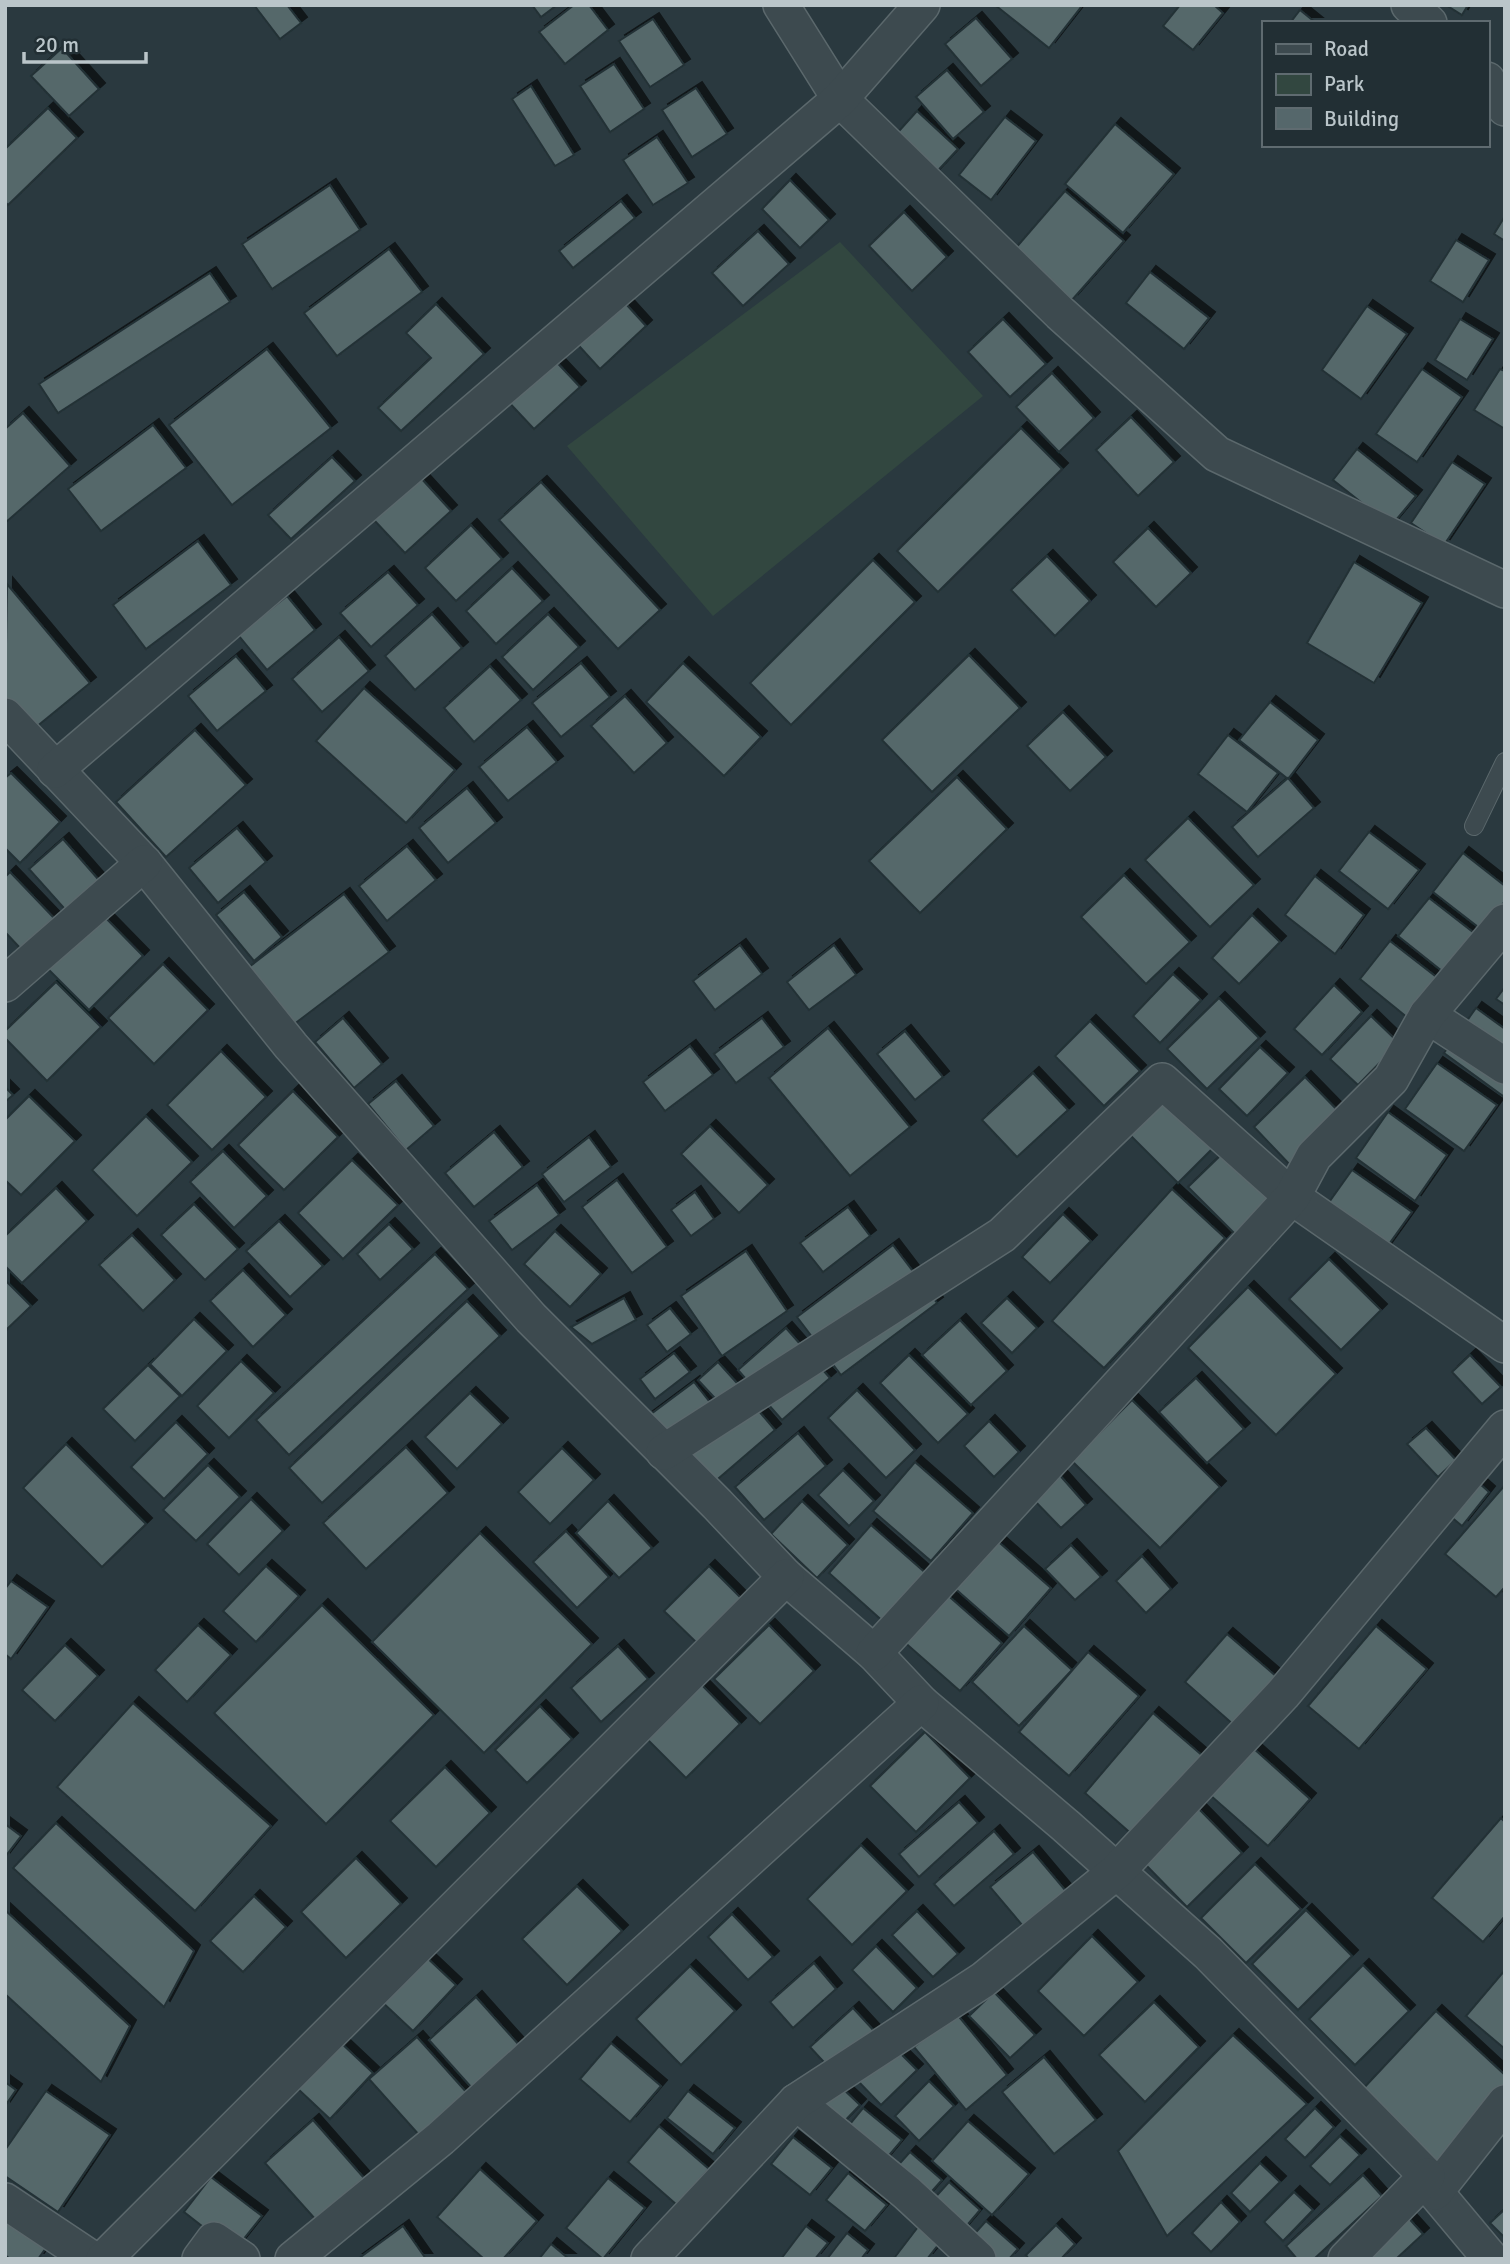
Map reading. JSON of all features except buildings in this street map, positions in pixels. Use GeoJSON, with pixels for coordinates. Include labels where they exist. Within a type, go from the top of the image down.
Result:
{"type":"FeatureCollection","features":[{"type":"Feature","properties":{"kind":"street"},"geometry":{"type":"LineString","coordinates":[[781,5],[840,99],[1060,313],[1217,454],[1505,590]]}},
{"type":"Feature","properties":{"kind":"street"},"geometry":{"type":"LineString","coordinates":[[55,771],[840,99],[922,5]]}},
{"type":"Feature","properties":{"kind":"street"},"geometry":{"type":"LineString","coordinates":[[1409,5],[1427,21]]}},
{"type":"Feature","properties":{"kind":"street"},"geometry":{"type":"LineString","coordinates":[[1489,83],[1505,108]]}},
{"type":"Feature","properties":{"kind":"street"},"geometry":{"type":"LineString","coordinates":[[5,716],[144,863],[291,1046],[512,1297],[786,1577],[874,1653],[921,1703],[1117,1871],[1208,1954],[1431,2184],[1491,2259]]}},
{"type":"Feature","properties":{"kind":"street"},"geometry":{"type":"LineString","coordinates":[[5,984],[144,863]]}},
{"type":"Feature","properties":{"kind":"street"},"geometry":{"type":"LineString","coordinates":[[874,1653],[1292,1197],[1314,1156],[1391,1079],[1427,1016],[1505,922]]}},
{"type":"Feature","properties":{"kind":"street"},"geometry":{"type":"LineString","coordinates":[[1427,1016],[1505,1066]]}},
{"type":"Feature","properties":{"kind":"street"},"geometry":{"type":"LineString","coordinates":[[664,1452],[1002,1236],[1162,1081],[1292,1197],[1505,1345]]}},
{"type":"Feature","properties":{"kind":"street"},"geometry":{"type":"LineString","coordinates":[[649,2259],[796,2102],[983,1980],[1117,1871],[1283,1694],[1505,1428]]}},
{"type":"Feature","properties":{"kind":"street"},"geometry":{"type":"LineString","coordinates":[[104,2259],[786,1577]]}},
{"type":"Feature","properties":{"kind":"street"},"geometry":{"type":"LineString","coordinates":[[293,2259],[441,2138],[921,1703]]}},
{"type":"Feature","properties":{"kind":"street"},"geometry":{"type":"LineString","coordinates":[[796,2102],[907,2193],[978,2259]]}},
{"type":"Feature","properties":{"kind":"street"},"geometry":{"type":"LineString","coordinates":[[1346,2259],[1431,2184],[1505,2103]]}},
{"type":"Feature","properties":{"kind":"street"},"geometry":{"type":"LineString","coordinates":[[5,2201],[92,2259]]}},
{"type":"Feature","properties":{"kind":"street"},"geometry":{"type":"LineString","coordinates":[[200,2259],[214,2240],[242,2259]]}},
{"type":"Feature","properties":{"kind":"lane"},"geometry":{"type":"LineString","coordinates":[[1474,826],[1505,762]]}},
{"type":"Feature","properties":{"kind":"green space"},"geometry":{"type":"Polygon","coordinates":[[[840,242],[983,396],[713,616],[567,446],[840,242]]]}}]}
